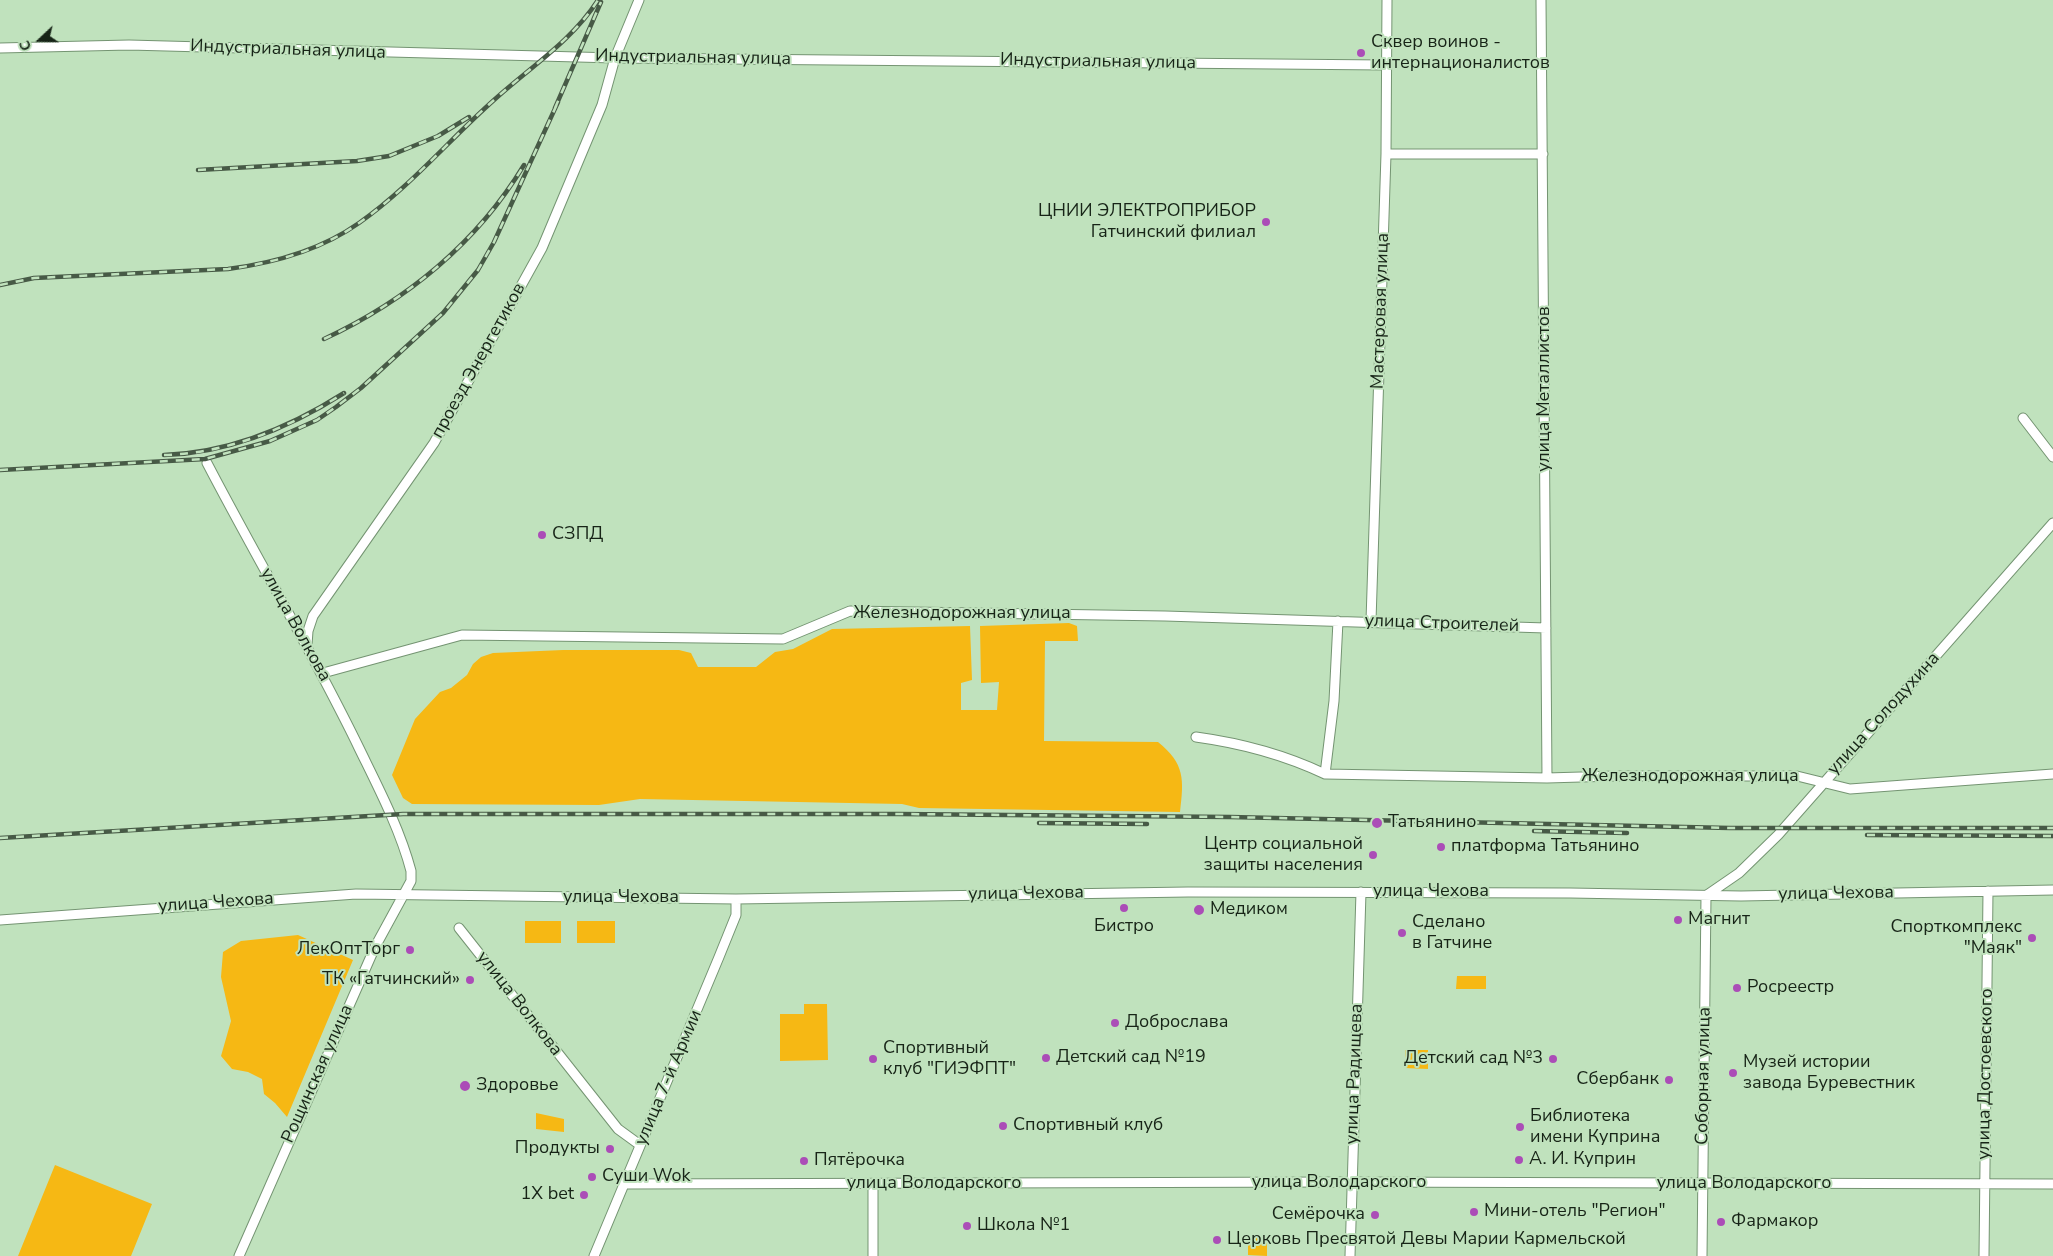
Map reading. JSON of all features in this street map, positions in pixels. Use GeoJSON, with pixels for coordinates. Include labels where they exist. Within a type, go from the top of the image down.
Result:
{"type":"FeatureCollection","features":[{"type":"Feature","properties":{"kind":"street","name":"проезд Энергетиков"},"geometry":{"type":"LineString","coordinates":[[307,645],[308,631],[313,616],[434,443],[542,248],[602,105],[615,58],[639,0]]}},
{"type":"Feature","properties":{"kind":"street","name":"Мастеровая улица"},"geometry":{"type":"LineString","coordinates":[[1371,621],[1386,154],[1387,0]]}},
{"type":"Feature","properties":{"kind":"street","name":"улица Металлистов"},"geometry":{"type":"LineString","coordinates":[[1540,0],[1543,154],[1547,778]]}},
{"type":"Feature","properties":{"kind":"street","name":"Индустриальная улица"},"geometry":{"type":"LineString","coordinates":[[0,48],[129,45],[615,58],[1386,65]]}},
{"type":"Feature","properties":{"kind":"street"},"geometry":{"type":"LineString","coordinates":[[1386,154],[1543,154]]}},
{"type":"Feature","properties":{"kind":"street"},"geometry":{"type":"LineString","coordinates":[[2023,418],[2053,456]]}},
{"type":"Feature","properties":{"kind":"street","name":"улица Волкова"},"geometry":{"type":"LineString","coordinates":[[207,463],[268,579],[323,673],[379,790],[411,871],[411,881],[403,894]]}},
{"type":"Feature","properties":{"kind":"street","name":"улица Солодухина"},"geometry":{"type":"LineString","coordinates":[[1706,896],[1739,873],[1778,835],[2053,522]]}},
{"type":"Feature","properties":{"kind":"street","name":"Железнодорожная улица"},"geometry":{"type":"LineString","coordinates":[[323,673],[462,636],[783,639],[850,611],[1338,621]]}},
{"type":"Feature","properties":{"kind":"street"},"geometry":{"type":"LineString","coordinates":[[1325,774],[1334,701],[1338,621]]}},
{"type":"Feature","properties":{"kind":"street","name":"улица Строителей"},"geometry":{"type":"LineString","coordinates":[[1338,621],[1546,628]]}},
{"type":"Feature","properties":{"kind":"street","name":"Железнодорожная улица"},"geometry":{"type":"LineString","coordinates":[[1196,737],[1302,763],[1325,774],[1547,778],[1797,776],[1850,789],[2053,774]]}},
{"type":"Feature","properties":{"kind":"street"},"geometry":{"type":"LineString","coordinates":[[1739,873],[1735,886],[1741,896]]}},
{"type":"Feature","properties":{"kind":"street","name":"улица Чехова"},"geometry":{"type":"LineString","coordinates":[[0,920],[356,894],[736,899],[1169,892],[1741,896],[2053,890]]}},
{"type":"Feature","properties":{"kind":"street","name":"улица Достоевского"},"geometry":{"type":"LineString","coordinates":[[1984,1256],[1988,891]]}},
{"type":"Feature","properties":{"kind":"street","name":"улица Радищева"},"geometry":{"type":"LineString","coordinates":[[1350,1256],[1361,892]]}},
{"type":"Feature","properties":{"kind":"street","name":"Рощинская улица"},"geometry":{"type":"LineString","coordinates":[[239,1256],[375,947],[403,894]]}},
{"type":"Feature","properties":{"kind":"street","name":"Соборная улица"},"geometry":{"type":"LineString","coordinates":[[1702,1256],[1706,896]]}},
{"type":"Feature","properties":{"kind":"street","name":"улица 7-й Армии"},"geometry":{"type":"LineString","coordinates":[[594,1256],[720,958],[736,915],[736,899]]}},
{"type":"Feature","properties":{"kind":"street","name":"улица Волкова"},"geometry":{"type":"LineString","coordinates":[[460,928],[618,1129],[640,1145]]}},
{"type":"Feature","properties":{"kind":"street","name":"улица Володарского"},"geometry":{"type":"LineString","coordinates":[[624,1184],[1352,1182],[1702,1185],[2053,1184]]}},
{"type":"Feature","properties":{"kind":"street"},"geometry":{"type":"LineString","coordinates":[[873,1184],[873,1256]]}},
{"type":"Feature","properties":{"kind":"shaded area"},"geometry":{"type":"Polygon","coordinates":[[[1069,623],[1077,626],[1078,641],[1045,641],[1044,741],[1158,742],[1173,758],[1181,773],[1180,812],[919,808],[902,804],[640,799],[599,805],[412,804],[403,798],[392,775],[415,719],[440,692],[451,688],[467,675],[473,664],[481,657],[493,653],[563,650],[679,650],[691,653],[698,667],[756,667],[775,652],[793,649],[832,629],[970,626],[972,680],[961,683],[961,710],[997,710],[999,682],[981,683],[980,626],[1069,623]]]}},
{"type":"Feature","properties":{"kind":"shaded area"},"geometry":{"type":"Polygon","coordinates":[[[525,921],[561,921],[561,943],[525,943],[525,921]]]}},
{"type":"Feature","properties":{"kind":"shaded area"},"geometry":{"type":"Polygon","coordinates":[[[577,921],[615,921],[615,943],[577,943],[577,921]]]}},
{"type":"Feature","properties":{"kind":"shaded area"},"geometry":{"type":"Polygon","coordinates":[[[298,935],[353,960],[287,1117],[264,1094],[262,1079],[248,1072],[232,1069],[221,1056],[231,1021],[221,977],[223,952],[241,941],[298,935]]]}},
{"type":"Feature","properties":{"kind":"shaded area"},"geometry":{"type":"Polygon","coordinates":[[[1457,976],[1486,976],[1486,989],[1456,989],[1457,976]]]}},
{"type":"Feature","properties":{"kind":"shaded area"},"geometry":{"type":"Polygon","coordinates":[[[804,1004],[827,1004],[828,1060],[780,1061],[780,1014],[804,1014],[804,1004]]]}},
{"type":"Feature","properties":{"kind":"shaded area"},"geometry":{"type":"Polygon","coordinates":[[[1405,1050],[1428,1050],[1428,1069],[1405,1068],[1405,1050]]]}},
{"type":"Feature","properties":{"kind":"shaded area"},"geometry":{"type":"Polygon","coordinates":[[[536,1113],[564,1119],[564,1132],[536,1129],[536,1113]]]}},
{"type":"Feature","properties":{"kind":"shaded area"},"geometry":{"type":"Polygon","coordinates":[[[55,1165],[152,1204],[131,1256],[18,1256],[55,1165]]]}},
{"type":"Feature","properties":{"kind":"shaded area"},"geometry":{"type":"Polygon","coordinates":[[[1248,1236],[1267,1237],[1267,1256],[1248,1255],[1248,1236]]]}},
{"type":"Feature","properties":{"kind":"railway"},"geometry":{"type":"LineString","coordinates":[[0,285],[34,278],[228,269],[280,259],[329,241],[359,223],[395,195],[477,115],[563,41],[588,15],[598,0]]}},
{"type":"Feature","properties":{"kind":"railway"},"geometry":{"type":"LineString","coordinates":[[555,108],[601,2]]}},
{"type":"Feature","properties":{"kind":"railway"},"geometry":{"type":"LineString","coordinates":[[0,470],[205,459],[270,441],[317,420],[361,388],[443,313],[478,270],[494,242],[558,102]]}},
{"type":"Feature","properties":{"kind":"railway"},"geometry":{"type":"LineString","coordinates":[[198,170],[357,161],[389,156],[438,136],[469,117]]}},
{"type":"Feature","properties":{"kind":"railway"},"geometry":{"type":"LineString","coordinates":[[324,339],[383,307],[437,267],[484,220],[524,165]]}},
{"type":"Feature","properties":{"kind":"railway"},"geometry":{"type":"LineString","coordinates":[[164,455],[188,453],[235,444],[302,417],[344,393]]}},
{"type":"Feature","properties":{"kind":"railway"},"geometry":{"type":"LineString","coordinates":[[0,838],[403,814],[898,814],[1230,817],[1730,828],[2053,828]]}},
{"type":"Feature","properties":{"kind":"railway"},"geometry":{"type":"LineString","coordinates":[[1039,823],[1147,824]]}},
{"type":"Feature","properties":{"kind":"railway"},"geometry":{"type":"LineString","coordinates":[[1534,831],[1627,833]]}},
{"type":"Feature","properties":{"kind":"railway"},"geometry":{"type":"LineString","coordinates":[[1867,835],[2053,836]]}},
{"type":"Feature","properties":{"kind":"place","name":"Сквер воинов - интернационалистов"},"geometry":{"type":"Point","coordinates":[1361,53]}},
{"type":"Feature","properties":{"kind":"place","name":"ЦНИИ ЭЛЕКТРОПРИБОР Гатчинский филиал"},"geometry":{"type":"Point","coordinates":[1266,222]}},
{"type":"Feature","properties":{"kind":"place","name":"СЗПД"},"geometry":{"type":"Point","coordinates":[542,535]}},
{"type":"Feature","properties":{"kind":"place","name":"Татьянино"},"geometry":{"type":"Point","coordinates":[1377,823]}},
{"type":"Feature","properties":{"kind":"place","name":"платформа Татьянино"},"geometry":{"type":"Point","coordinates":[1441,847]}},
{"type":"Feature","properties":{"kind":"place","name":"Центр социальной защиты населения"},"geometry":{"type":"Point","coordinates":[1373,855]}},
{"type":"Feature","properties":{"kind":"place","name":"Бистро"},"geometry":{"type":"Point","coordinates":[1124,908]}},
{"type":"Feature","properties":{"kind":"place","name":"Медиком"},"geometry":{"type":"Point","coordinates":[1199,910]}},
{"type":"Feature","properties":{"kind":"place","name":"Магнит"},"geometry":{"type":"Point","coordinates":[1678,920]}},
{"type":"Feature","properties":{"kind":"place","name":"Сделано в Гатчине"},"geometry":{"type":"Point","coordinates":[1402,933]}},
{"type":"Feature","properties":{"kind":"place","name":"Спорткомплекс \"Маяк\""},"geometry":{"type":"Point","coordinates":[2032,938]}},
{"type":"Feature","properties":{"kind":"place","name":"ЛекОптТорг"},"geometry":{"type":"Point","coordinates":[410,950]}},
{"type":"Feature","properties":{"kind":"place","name":"ТК «Гатчинский»"},"geometry":{"type":"Point","coordinates":[470,980]}},
{"type":"Feature","properties":{"kind":"place","name":"Росреестр"},"geometry":{"type":"Point","coordinates":[1737,988]}},
{"type":"Feature","properties":{"kind":"place","name":"Доброслава"},"geometry":{"type":"Point","coordinates":[1115,1023]}},
{"type":"Feature","properties":{"kind":"place","name":"Детский сад №19"},"geometry":{"type":"Point","coordinates":[1046,1058]}},
{"type":"Feature","properties":{"kind":"place","name":"Спортивный клуб \"ГИЭФПТ\""},"geometry":{"type":"Point","coordinates":[873,1059]}},
{"type":"Feature","properties":{"kind":"place","name":"Детский сад №3"},"geometry":{"type":"Point","coordinates":[1553,1059]}},
{"type":"Feature","properties":{"kind":"place","name":"Музей истории завода Буревестник"},"geometry":{"type":"Point","coordinates":[1733,1073]}},
{"type":"Feature","properties":{"kind":"place","name":"Сбербанк"},"geometry":{"type":"Point","coordinates":[1669,1080]}},
{"type":"Feature","properties":{"kind":"place","name":"Здоровье"},"geometry":{"type":"Point","coordinates":[465,1086]}},
{"type":"Feature","properties":{"kind":"place","name":"Спортивный клуб"},"geometry":{"type":"Point","coordinates":[1003,1126]}},
{"type":"Feature","properties":{"kind":"place","name":"Библиотека имени Куприна"},"geometry":{"type":"Point","coordinates":[1520,1127]}},
{"type":"Feature","properties":{"kind":"place","name":"Продукты"},"geometry":{"type":"Point","coordinates":[610,1149]}},
{"type":"Feature","properties":{"kind":"place","name":"А. И. Куприн"},"geometry":{"type":"Point","coordinates":[1519,1160]}},
{"type":"Feature","properties":{"kind":"place","name":"Пятёрочка"},"geometry":{"type":"Point","coordinates":[804,1161]}},
{"type":"Feature","properties":{"kind":"place","name":"Суши Wok"},"geometry":{"type":"Point","coordinates":[592,1177]}},
{"type":"Feature","properties":{"kind":"place","name":"1X bet"},"geometry":{"type":"Point","coordinates":[584,1195]}},
{"type":"Feature","properties":{"kind":"place","name":"Мини-отель \"Регион\""},"geometry":{"type":"Point","coordinates":[1474,1212]}},
{"type":"Feature","properties":{"kind":"place","name":"Семёрочка"},"geometry":{"type":"Point","coordinates":[1375,1215]}},
{"type":"Feature","properties":{"kind":"place","name":"Фармакор"},"geometry":{"type":"Point","coordinates":[1721,1222]}},
{"type":"Feature","properties":{"kind":"place","name":"Школа №1"},"geometry":{"type":"Point","coordinates":[967,1226]}},
{"type":"Feature","properties":{"kind":"place","name":"Церковь Пресвятой Девы Марии Кармельской"},"geometry":{"type":"Point","coordinates":[1217,1240]}}]}
